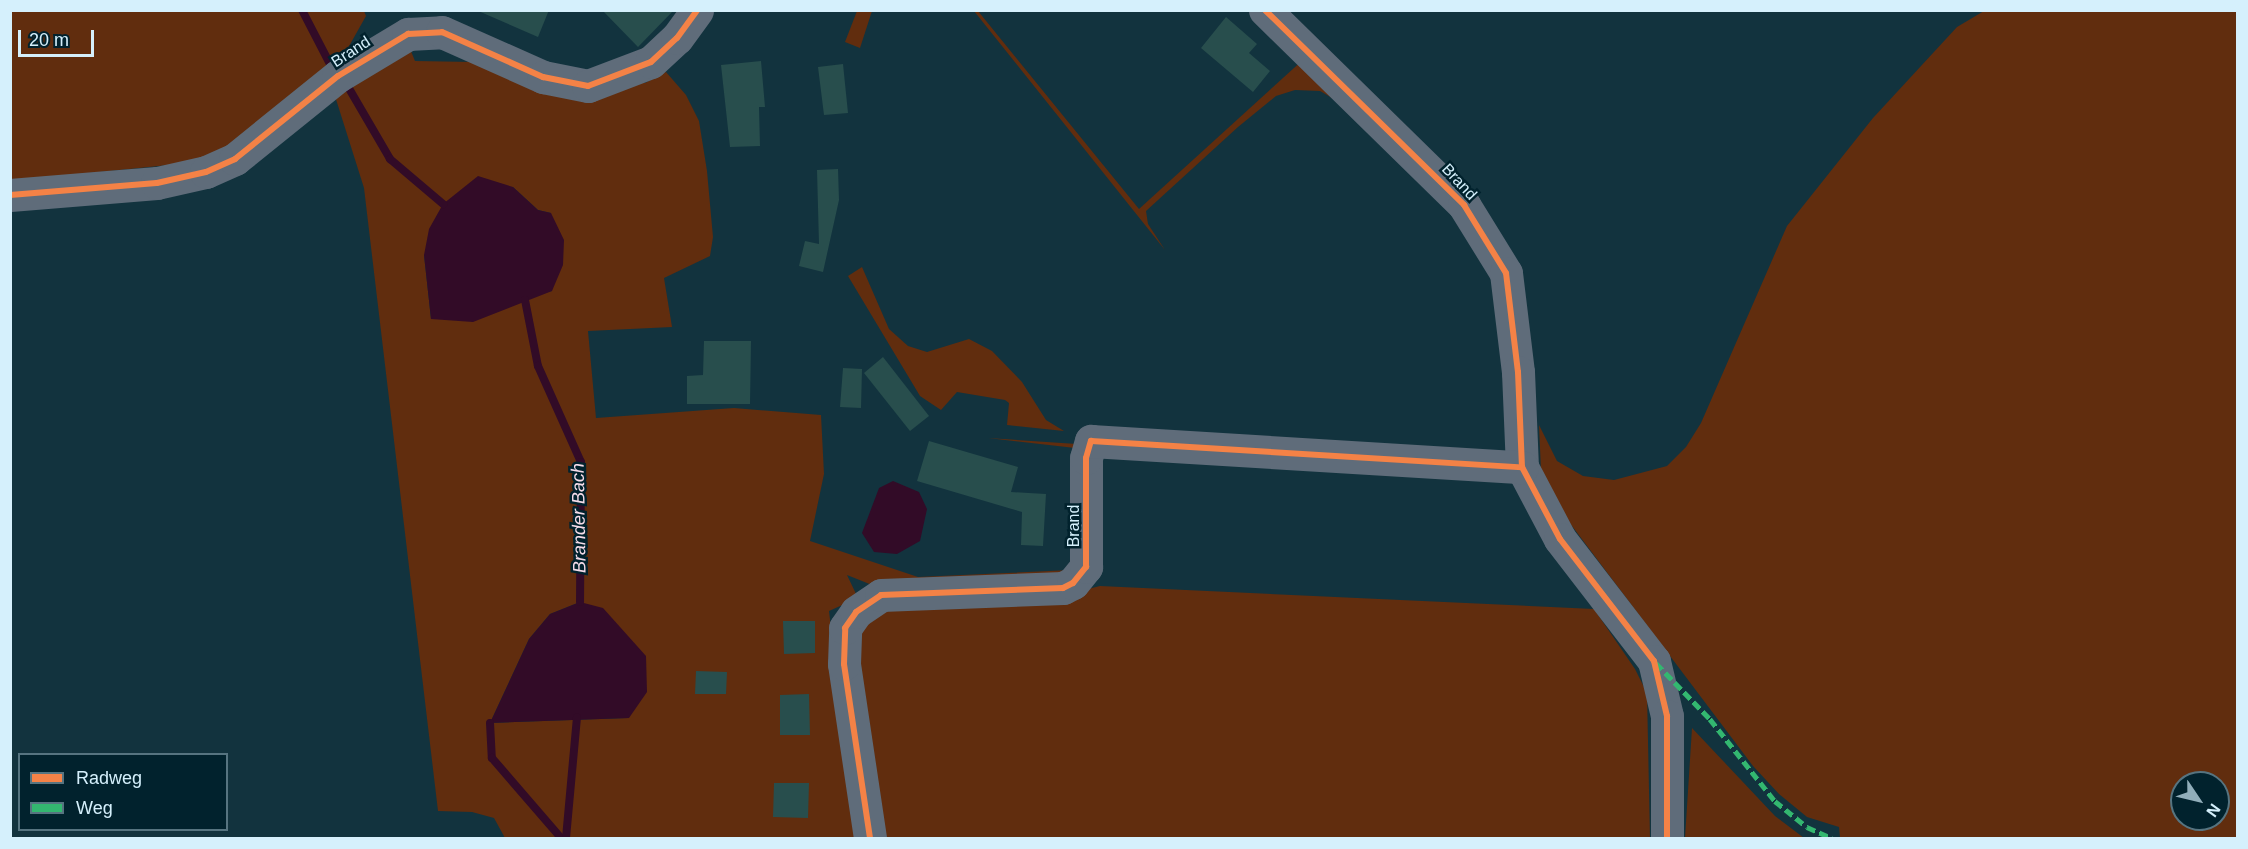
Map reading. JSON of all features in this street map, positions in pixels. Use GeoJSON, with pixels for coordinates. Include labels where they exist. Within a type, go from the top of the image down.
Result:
{"type":"FeatureCollection","features":[{"type":"Feature","properties":{"kind":"street","name":"Brand"},"geometry":{"type":"LineString","coordinates":[[10,195],[157,183],[206,172],[235,159],[338,76],[408,34],[442,32],[543,77],[588,86],[651,62],[677,38],[697,10]]}},
{"type":"Feature","properties":{"kind":"street","name":"Brand"},"geometry":{"type":"LineString","coordinates":[[1265,10],[1464,205],[1506,273],[1518,372],[1522,467],[1560,539],[1654,661],[1667,716],[1666,838]]}},
{"type":"Feature","properties":{"kind":"street","name":"Brand"},"geometry":{"type":"LineString","coordinates":[[870,838],[844,664],[845,628],[856,612],[881,595],[1063,588],[1073,583],[1086,567],[1086,458],[1091,441],[1522,467]]}},
{"type":"Feature","properties":{"kind":"shaded area"},"geometry":{"type":"Polygon","coordinates":[[[11,11],[364,11],[366,16],[330,80],[241,145],[198,162],[11,181],[11,11]]]}},
{"type":"Feature","properties":{"kind":"shaded area"},"geometry":{"type":"Polygon","coordinates":[[[857,11],[872,11],[860,48],[845,42],[857,11]]]}},
{"type":"Feature","properties":{"kind":"shaded area"},"geometry":{"type":"Polygon","coordinates":[[[974,11],[978,11],[1139,209],[1305,58],[1339,102],[1320,91],[1295,90],[1276,96],[1238,127],[1146,211],[1148,224],[1165,250],[974,11]]]}},
{"type":"Feature","properties":{"kind":"shaded area"},"geometry":{"type":"Polygon","coordinates":[[[1984,11],[2237,11],[2237,838],[1840,838],[1839,827],[1807,817],[1779,794],[1753,766],[1569,522],[1541,471],[1539,425],[1557,461],[1583,476],[1614,480],[1667,466],[1686,447],[1701,423],[1787,226],[1873,118],[1957,27],[1984,11]]]}},
{"type":"Feature","properties":{"kind":"shaded area"},"geometry":{"type":"Polygon","coordinates":[[[408,44],[415,61],[472,62],[645,83],[666,72],[686,95],[699,121],[707,171],[713,237],[710,256],[664,278],[672,327],[588,331],[596,418],[734,408],[821,415],[824,474],[810,541],[918,577],[1071,570],[1075,448],[988,438],[1077,444],[1075,572],[877,587],[847,575],[858,598],[829,611],[856,838],[505,838],[494,818],[472,812],[438,811],[364,188],[334,93],[408,44]],[[513,187],[424,255],[431,319],[552,291],[551,213],[538,210],[513,187]],[[580,602],[550,614],[529,639],[490,723],[628,718],[580,602]]]}},
{"type":"Feature","properties":{"kind":"shaded area"},"geometry":{"type":"Polygon","coordinates":[[[478,176],[513,187],[538,210],[551,213],[564,240],[563,265],[552,291],[473,322],[431,319],[424,255],[429,229],[443,204],[478,176]]]}},
{"type":"Feature","properties":{"kind":"shaded area"},"geometry":{"type":"Polygon","coordinates":[[[862,267],[889,329],[908,346],[927,352],[969,339],[992,351],[1022,382],[1046,420],[1064,431],[1007,425],[1009,403],[1005,400],[957,392],[941,410],[920,396],[848,276],[862,267]]]}},
{"type":"Feature","properties":{"kind":"shaded area"},"geometry":{"type":"Polygon","coordinates":[[[893,481],[919,492],[927,509],[920,541],[897,554],[874,552],[862,533],[879,488],[893,481]]]}},
{"type":"Feature","properties":{"kind":"shaded area"},"geometry":{"type":"Polygon","coordinates":[[[1100,586],[1594,609],[1635,669],[1647,693],[1650,838],[880,838],[849,632],[869,606],[1060,596],[1100,586]]]}},
{"type":"Feature","properties":{"kind":"shaded area"},"geometry":{"type":"Polygon","coordinates":[[[580,602],[603,608],[646,656],[647,692],[629,718],[490,723],[529,639],[550,614],[580,602]]]}},
{"type":"Feature","properties":{"kind":"shaded area"},"geometry":{"type":"Polygon","coordinates":[[[1692,728],[1775,816],[1804,838],[1685,838],[1692,728]]]}},
{"type":"Feature","properties":{"kind":"building"},"geometry":{"type":"Polygon","coordinates":[[[476,10],[549,10],[538,37],[476,10]]]}},
{"type":"Feature","properties":{"kind":"building"},"geometry":{"type":"Polygon","coordinates":[[[602,10],[674,10],[638,47],[602,10]]]}},
{"type":"Feature","properties":{"kind":"building"},"geometry":{"type":"Polygon","coordinates":[[[1226,17],[1257,44],[1249,53],[1270,71],[1253,92],[1201,48],[1226,17]]]}},
{"type":"Feature","properties":{"kind":"building"},"geometry":{"type":"Polygon","coordinates":[[[761,61],[765,107],[759,107],[760,146],[730,147],[721,65],[761,61]]]}},
{"type":"Feature","properties":{"kind":"building"},"geometry":{"type":"Polygon","coordinates":[[[843,64],[848,113],[824,115],[818,67],[843,64]]]}},
{"type":"Feature","properties":{"kind":"building"},"geometry":{"type":"Polygon","coordinates":[[[838,169],[839,200],[823,272],[799,266],[805,241],[819,244],[817,170],[838,169]]]}},
{"type":"Feature","properties":{"kind":"building"},"geometry":{"type":"Polygon","coordinates":[[[704,341],[751,341],[750,404],[687,404],[687,376],[703,375],[704,341]]]}},
{"type":"Feature","properties":{"kind":"building"},"geometry":{"type":"Polygon","coordinates":[[[883,357],[929,416],[910,431],[864,373],[883,357]]]}},
{"type":"Feature","properties":{"kind":"building"},"geometry":{"type":"Polygon","coordinates":[[[843,368],[862,369],[861,408],[840,407],[843,368]]]}},
{"type":"Feature","properties":{"kind":"building"},"geometry":{"type":"Polygon","coordinates":[[[929,441],[1018,467],[1011,492],[1046,494],[1043,546],[1021,545],[1022,512],[917,481],[929,441]]]}},
{"type":"Feature","properties":{"kind":"building"},"geometry":{"type":"Polygon","coordinates":[[[783,621],[815,621],[815,653],[784,654],[783,621]]]}},
{"type":"Feature","properties":{"kind":"building"},"geometry":{"type":"Polygon","coordinates":[[[696,671],[727,672],[726,694],[695,694],[696,671]]]}},
{"type":"Feature","properties":{"kind":"building"},"geometry":{"type":"Polygon","coordinates":[[[809,694],[810,735],[780,735],[780,695],[809,694]]]}},
{"type":"Feature","properties":{"kind":"building"},"geometry":{"type":"Polygon","coordinates":[[[774,783],[809,783],[808,818],[773,817],[774,783]]]}},
{"type":"Feature","properties":{"kind":"waterway","name":"Brander Bach"},"geometry":{"type":"LineString","coordinates":[[302,10],[329,62]]}},
{"type":"Feature","properties":{"kind":"waterway","name":"Brander Bach"},"geometry":{"type":"LineString","coordinates":[[347,85],[390,159],[443,204]]}},
{"type":"Feature","properties":{"kind":"waterway","name":"Brander Bach"},"geometry":{"type":"LineString","coordinates":[[525,300],[538,366],[581,462],[580,602]]}},
{"type":"Feature","properties":{"kind":"waterway","name":"Brander Bach"},"geometry":{"type":"LineString","coordinates":[[566,838],[577,718]]}},
{"type":"Feature","properties":{"kind":"waterway","name":"Brander Bach"},"geometry":{"type":"LineString","coordinates":[[490,723],[492,758],[561,838]]}},
{"type":"Feature","properties":{"kind":"marked path"},"geometry":{"type":"LineString","coordinates":[[1656,663],[1710,719],[1775,801],[1807,827],[1832,838]]}},
{"type":"Feature","properties":{"kind":"cycle path"},"geometry":{"type":"LineString","coordinates":[[10,195],[157,183],[206,172],[235,159],[338,76],[408,34],[442,32],[543,77],[588,86],[651,62],[677,38],[697,10]]}},
{"type":"Feature","properties":{"kind":"cycle path"},"geometry":{"type":"LineString","coordinates":[[1265,10],[1464,205],[1506,273],[1518,372],[1522,467],[1560,539],[1654,661],[1667,716],[1667,838]]}},
{"type":"Feature","properties":{"kind":"cycle path"},"geometry":{"type":"LineString","coordinates":[[870,838],[844,664],[845,628],[856,612],[881,595],[1063,588],[1073,583],[1086,567],[1086,458],[1091,441],[1522,467]]}}]}
